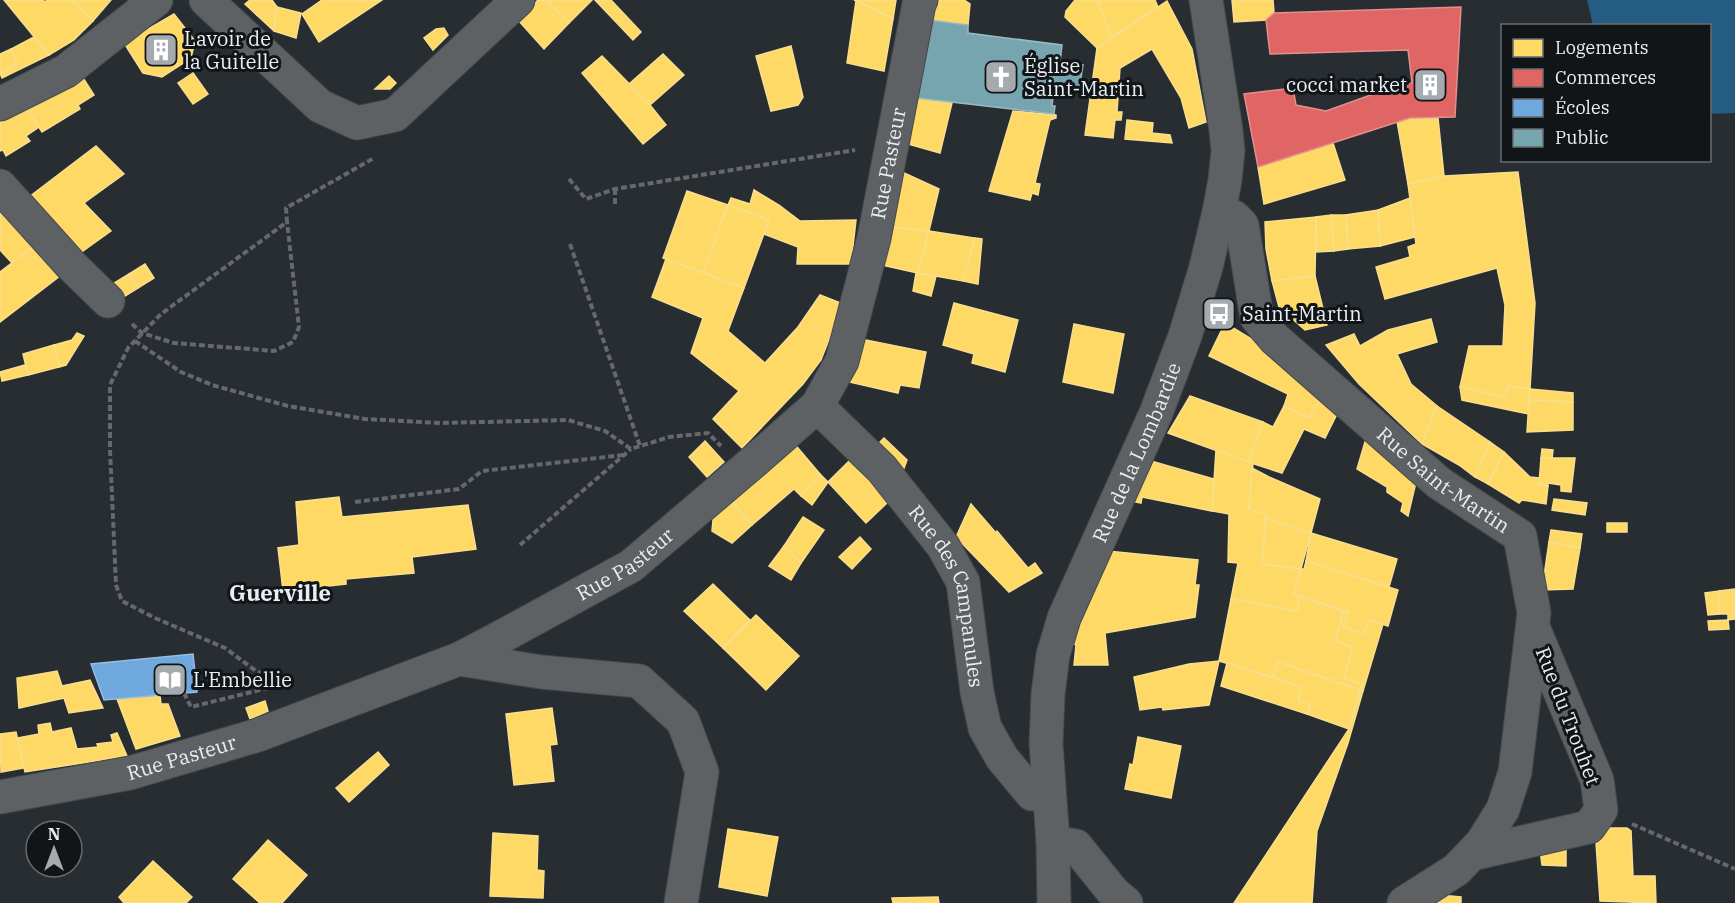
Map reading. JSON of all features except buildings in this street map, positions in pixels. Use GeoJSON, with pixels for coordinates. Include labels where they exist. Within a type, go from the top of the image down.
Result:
{"type":"FeatureCollection","features":[{"type":"Feature","properties":{"kind":"street"},"geometry":{"type":"LineString","coordinates":[[0,104],[66,72],[156,0]]}},
{"type":"Feature","properties":{"kind":"street"},"geometry":{"type":"LineString","coordinates":[[206,0],[320,106],[357,123],[395,115],[518,0]]}},
{"type":"Feature","properties":{"kind":"street","name":"Rue Pasteur"},"geometry":{"type":"LineString","coordinates":[[0,797],[130,773],[258,735],[459,658],[631,566],[745,470],[817,406],[842,361],[874,238],[921,0]]}},
{"type":"Feature","properties":{"kind":"street","name":"Rue de la Lombardie"},"geometry":{"type":"LineString","coordinates":[[1054,903],[1053,842],[1046,744],[1048,694],[1053,655],[1064,618],[1167,385],[1185,336],[1220,212],[1228,151],[1222,97],[1206,0]]}},
{"type":"Feature","properties":{"kind":"street"},"geometry":{"type":"LineString","coordinates":[[0,186],[71,265],[108,301]]}},
{"type":"Feature","properties":{"kind":"street","name":"Rue Saint-Martin"},"geometry":{"type":"LineString","coordinates":[[1220,212],[1234,217],[1242,225],[1257,318],[1275,339],[1439,483],[1520,536],[1534,613],[1515,772],[1503,809],[1482,843],[1456,870],[1404,903]]}},
{"type":"Feature","properties":{"kind":"street","name":"Rue des Campanules"},"geometry":{"type":"LineString","coordinates":[[817,406],[882,469],[944,546],[963,582],[977,692],[985,728],[1002,758],[1032,794],[1049,794]]}},
{"type":"Feature","properties":{"kind":"street","name":"Rue du Trouhet"},"geometry":{"type":"LineString","coordinates":[[1472,854],[1589,827],[1601,810],[1597,780],[1533,626]]}},
{"type":"Feature","properties":{"kind":"street"},"geometry":{"type":"LineString","coordinates":[[459,658],[541,672],[639,681],[683,721],[702,772],[681,903]]}},
{"type":"Feature","properties":{"kind":"street"},"geometry":{"type":"LineString","coordinates":[[1053,842],[1076,846],[1113,892],[1126,903]]}},
{"type":"Feature","properties":{"kind":"path"},"geometry":{"type":"LineString","coordinates":[[569,179],[586,199],[615,189],[892,145]]}},
{"type":"Feature","properties":{"kind":"path"},"geometry":{"type":"LineString","coordinates":[[108,301],[142,333],[174,343],[274,351],[293,342],[299,327],[286,208],[374,158]]}},
{"type":"Feature","properties":{"kind":"path"},"geometry":{"type":"LineString","coordinates":[[615,189],[615,207]]}},
{"type":"Feature","properties":{"kind":"path"},"geometry":{"type":"LineString","coordinates":[[287,222],[160,314],[128,348],[110,385],[110,450],[116,585],[122,601],[225,648],[256,670],[332,706]]}},
{"type":"Feature","properties":{"kind":"path"},"geometry":{"type":"LineString","coordinates":[[570,244],[640,446]]}},
{"type":"Feature","properties":{"kind":"path"},"geometry":{"type":"LineString","coordinates":[[135,341],[181,372],[212,386],[288,406],[365,419],[441,423],[568,420],[605,431],[631,449]]}},
{"type":"Feature","properties":{"kind":"path"},"geometry":{"type":"LineString","coordinates":[[520,545],[631,449],[640,446],[669,437],[708,433],[745,470]]}},
{"type":"Feature","properties":{"kind":"path"},"geometry":{"type":"LineString","coordinates":[[356,502],[459,489],[482,471],[624,455]]}},
{"type":"Feature","properties":{"kind":"path"},"geometry":{"type":"LineString","coordinates":[[184,693],[191,707],[285,684]]}},
{"type":"Feature","properties":{"kind":"path"},"geometry":{"type":"LineString","coordinates":[[1601,810],[1735,869]]}},
{"type":"Feature","properties":{"kind":"shaded area"},"geometry":{"type":"Polygon","coordinates":[[[1587,0],[1735,0],[1735,113],[1711,114],[1711,24],[1593,24],[1587,0]]]}},
{"type":"Feature","properties":{"kind":"place","name":"Lavoir de la Guitelle"},"geometry":{"type":"Point","coordinates":[161,50]}},
{"type":"Feature","properties":{"kind":"place","name":"Église Saint-Martin"},"geometry":{"type":"Point","coordinates":[1001,77]}},
{"type":"Feature","properties":{"kind":"place","name":"cocci market"},"geometry":{"type":"Point","coordinates":[1430,85]}},
{"type":"Feature","properties":{"kind":"place","name":"Saint-Martin"},"geometry":{"type":"Point","coordinates":[1219,314]}},
{"type":"Feature","properties":{"kind":"place","name":"L'Embellie"},"geometry":{"type":"Point","coordinates":[170,680]}},
{"type":"Feature","properties":{"kind":"district","name":"Guerville"},"geometry":{"type":"Point","coordinates":[280,593]}}]}
